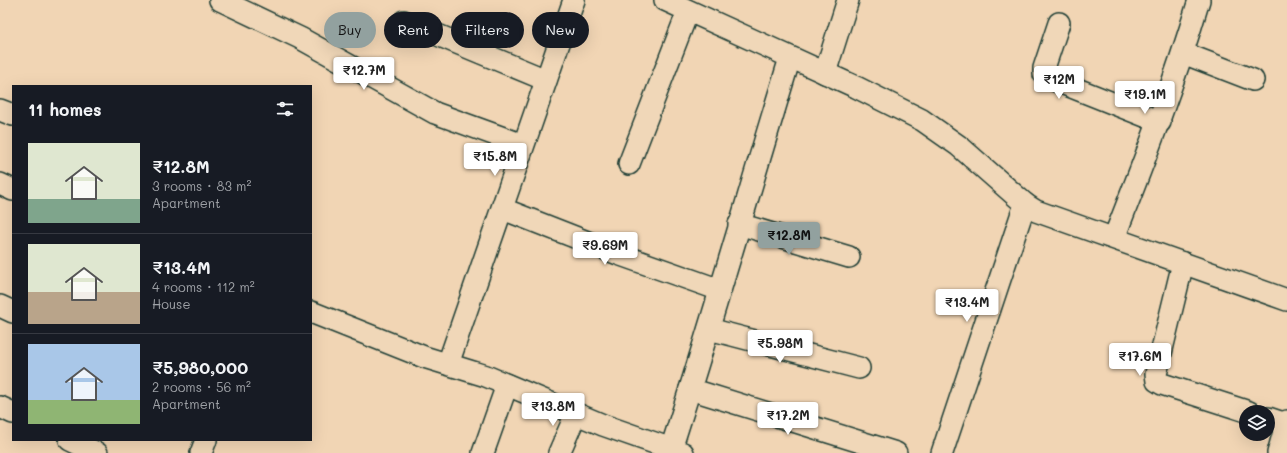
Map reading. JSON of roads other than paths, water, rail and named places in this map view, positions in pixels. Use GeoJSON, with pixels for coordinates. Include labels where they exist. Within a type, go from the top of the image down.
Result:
{"type":"FeatureCollection","features":[{"type":"Feature","properties":{"kind":"street"},"geometry":{"type":"LineString","coordinates":[[220,0],[300,38],[434,113],[523,145]]}},
{"type":"Feature","properties":{"kind":"street"},"geometry":{"type":"LineString","coordinates":[[448,364],[503,209],[523,145],[574,0]]}},
{"type":"Feature","properties":{"kind":"street"},"geometry":{"type":"LineString","coordinates":[[665,0],[856,87],[922,120],[959,146],[1025,204],[1036,211],[1287,300]]}},
{"type":"Feature","properties":{"kind":"street"},"geometry":{"type":"LineString","coordinates":[[825,73],[848,0]]}},
{"type":"Feature","properties":{"kind":"street"},"geometry":{"type":"LineString","coordinates":[[1114,238],[1160,122],[1199,0]]}},
{"type":"Feature","properties":{"kind":"street"},"geometry":{"type":"LineString","coordinates":[[629,164],[688,11]]}},
{"type":"Feature","properties":{"kind":"street"},"geometry":{"type":"LineString","coordinates":[[1059,23],[1044,68],[1044,74],[1049,78],[1160,122]]}},
{"type":"Feature","properties":{"kind":"street"},"geometry":{"type":"LineString","coordinates":[[443,37],[546,80]]}},
{"type":"Feature","properties":{"kind":"street"},"geometry":{"type":"LineString","coordinates":[[1183,53],[1253,80]]}},
{"type":"Feature","properties":{"kind":"street"},"geometry":{"type":"LineString","coordinates":[[312,312],[424,357],[507,385],[576,414],[677,451],[690,389],[790,58]]}},
{"type":"Feature","properties":{"kind":"street"},"geometry":{"type":"LineString","coordinates":[[0,110],[12,115]]}},
{"type":"Feature","properties":{"kind":"street"},"geometry":{"type":"LineString","coordinates":[[0,184],[12,190]]}},
{"type":"Feature","properties":{"kind":"street"},"geometry":{"type":"LineString","coordinates":[[942,453],[1025,204]]}},
{"type":"Feature","properties":{"kind":"street"},"geometry":{"type":"LineString","coordinates":[[503,209],[618,254],[720,290]]}},
{"type":"Feature","properties":{"kind":"street"},"geometry":{"type":"LineString","coordinates":[[739,224],[849,257]]}},
{"type":"Feature","properties":{"kind":"street"},"geometry":{"type":"LineString","coordinates":[[1183,262],[1156,374],[1157,381],[1162,384],[1239,409]]}},
{"type":"Feature","properties":{"kind":"street"},"geometry":{"type":"LineString","coordinates":[[0,306],[12,312]]}},
{"type":"Feature","properties":{"kind":"street"},"geometry":{"type":"LineString","coordinates":[[709,328],[859,368]]}},
{"type":"Feature","properties":{"kind":"street"},"geometry":{"type":"LineString","coordinates":[[483,453],[507,385]]}},
{"type":"Feature","properties":{"kind":"street"},"geometry":{"type":"LineString","coordinates":[[690,389],[896,453]]}},
{"type":"Feature","properties":{"kind":"street"},"geometry":{"type":"LineString","coordinates":[[0,407],[12,413]]}},
{"type":"Feature","properties":{"kind":"street"},"geometry":{"type":"LineString","coordinates":[[559,453],[576,414]]}},
{"type":"Feature","properties":{"kind":"street"},"geometry":{"type":"LineString","coordinates":[[1278,453],[1280,421]]}},
{"type":"Feature","properties":{"kind":"street"},"geometry":{"type":"LineString","coordinates":[[72,441],[97,453]]}},
{"type":"Feature","properties":{"kind":"street"},"geometry":{"type":"LineString","coordinates":[[202,453],[206,441]]}}]}
